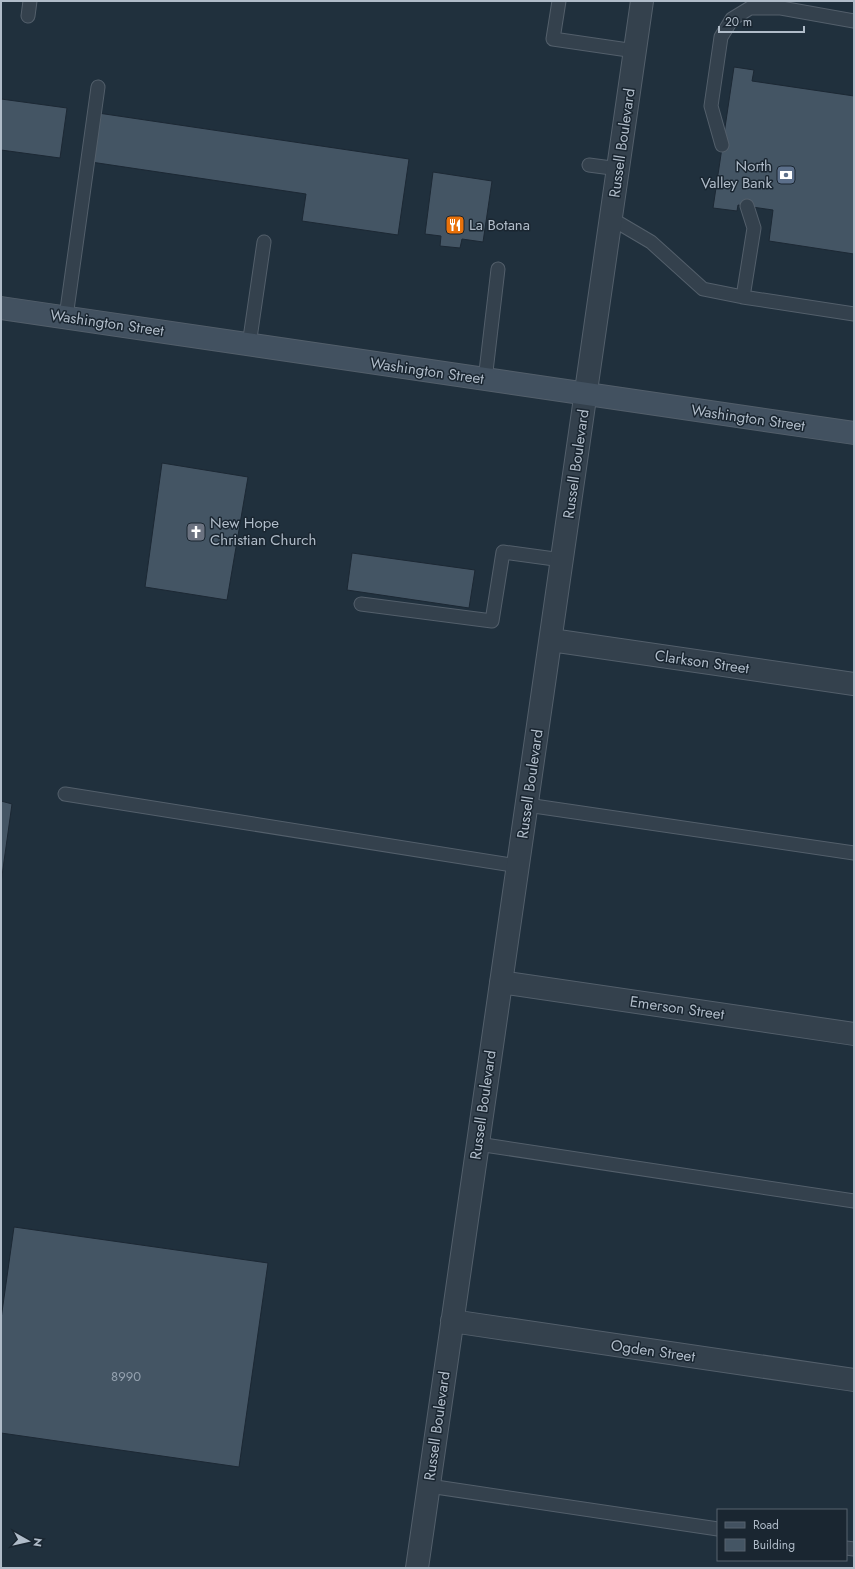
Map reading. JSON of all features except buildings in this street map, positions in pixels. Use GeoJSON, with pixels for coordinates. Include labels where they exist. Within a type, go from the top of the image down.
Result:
{"type":"FeatureCollection","features":[{"type":"Feature","properties":{"kind":"main road","name":"Washington Street"},"geometry":{"type":"LineString","coordinates":[[1,308],[586,395],[854,433]]}},
{"type":"Feature","properties":{"kind":"street","name":"Russell Boulevard"},"geometry":{"type":"LineString","coordinates":[[417,1568],[612,219],[642,1]]}},
{"type":"Feature","properties":{"kind":"street","name":"Clarkson Street"},"geometry":{"type":"LineString","coordinates":[[550,640],[854,684]]}},
{"type":"Feature","properties":{"kind":"street","name":"Emerson Street"},"geometry":{"type":"LineString","coordinates":[[501,982],[854,1034]]}},
{"type":"Feature","properties":{"kind":"street","name":"Ogden Street"},"geometry":{"type":"LineString","coordinates":[[452,1321],[854,1380]]}},
{"type":"Feature","properties":{"kind":"lane"},"geometry":{"type":"LineString","coordinates":[[28,16],[30,1]]}},
{"type":"Feature","properties":{"kind":"lane"},"geometry":{"type":"LineString","coordinates":[[559,1],[553,39],[635,51]]}},
{"type":"Feature","properties":{"kind":"lane"},"geometry":{"type":"LineString","coordinates":[[722,145],[711,106],[721,37],[732,19],[750,8],[781,8],[854,21]]}},
{"type":"Feature","properties":{"kind":"lane"},"geometry":{"type":"LineString","coordinates":[[66,317],[98,88]]}},
{"type":"Feature","properties":{"kind":"lane"},"geometry":{"type":"LineString","coordinates":[[589,165],[619,169]]}},
{"type":"Feature","properties":{"kind":"lane"},"geometry":{"type":"LineString","coordinates":[[743,297],[754,228],[747,206]]}},
{"type":"Feature","properties":{"kind":"lane"},"geometry":{"type":"LineString","coordinates":[[612,219],[651,242],[703,289],[743,297],[854,314]]}},
{"type":"Feature","properties":{"kind":"lane"},"geometry":{"type":"LineString","coordinates":[[249,345],[264,242]]}},
{"type":"Feature","properties":{"kind":"lane"},"geometry":{"type":"LineString","coordinates":[[485,380],[498,269]]}},
{"type":"Feature","properties":{"kind":"lane"},"geometry":{"type":"LineString","coordinates":[[361,604],[492,621],[503,552],[562,560]]}},
{"type":"Feature","properties":{"kind":"lane"},"geometry":{"type":"LineString","coordinates":[[65,794],[518,866]]}},
{"type":"Feature","properties":{"kind":"lane"},"geometry":{"type":"LineString","coordinates":[[527,805],[854,853]]}},
{"type":"Feature","properties":{"kind":"lane"},"geometry":{"type":"LineString","coordinates":[[478,1144],[854,1201]]}},
{"type":"Feature","properties":{"kind":"lane"},"geometry":{"type":"LineString","coordinates":[[429,1486],[717,1529]]}},
{"type":"Feature","properties":{"kind":"place","name":"North Valley Bank"},"geometry":{"type":"Point","coordinates":[786,175]}},
{"type":"Feature","properties":{"kind":"place","name":"La Botana"},"geometry":{"type":"Point","coordinates":[455,225]}},
{"type":"Feature","properties":{"kind":"place","name":"New Hope Christian Church"},"geometry":{"type":"Point","coordinates":[196,532]}}]}
